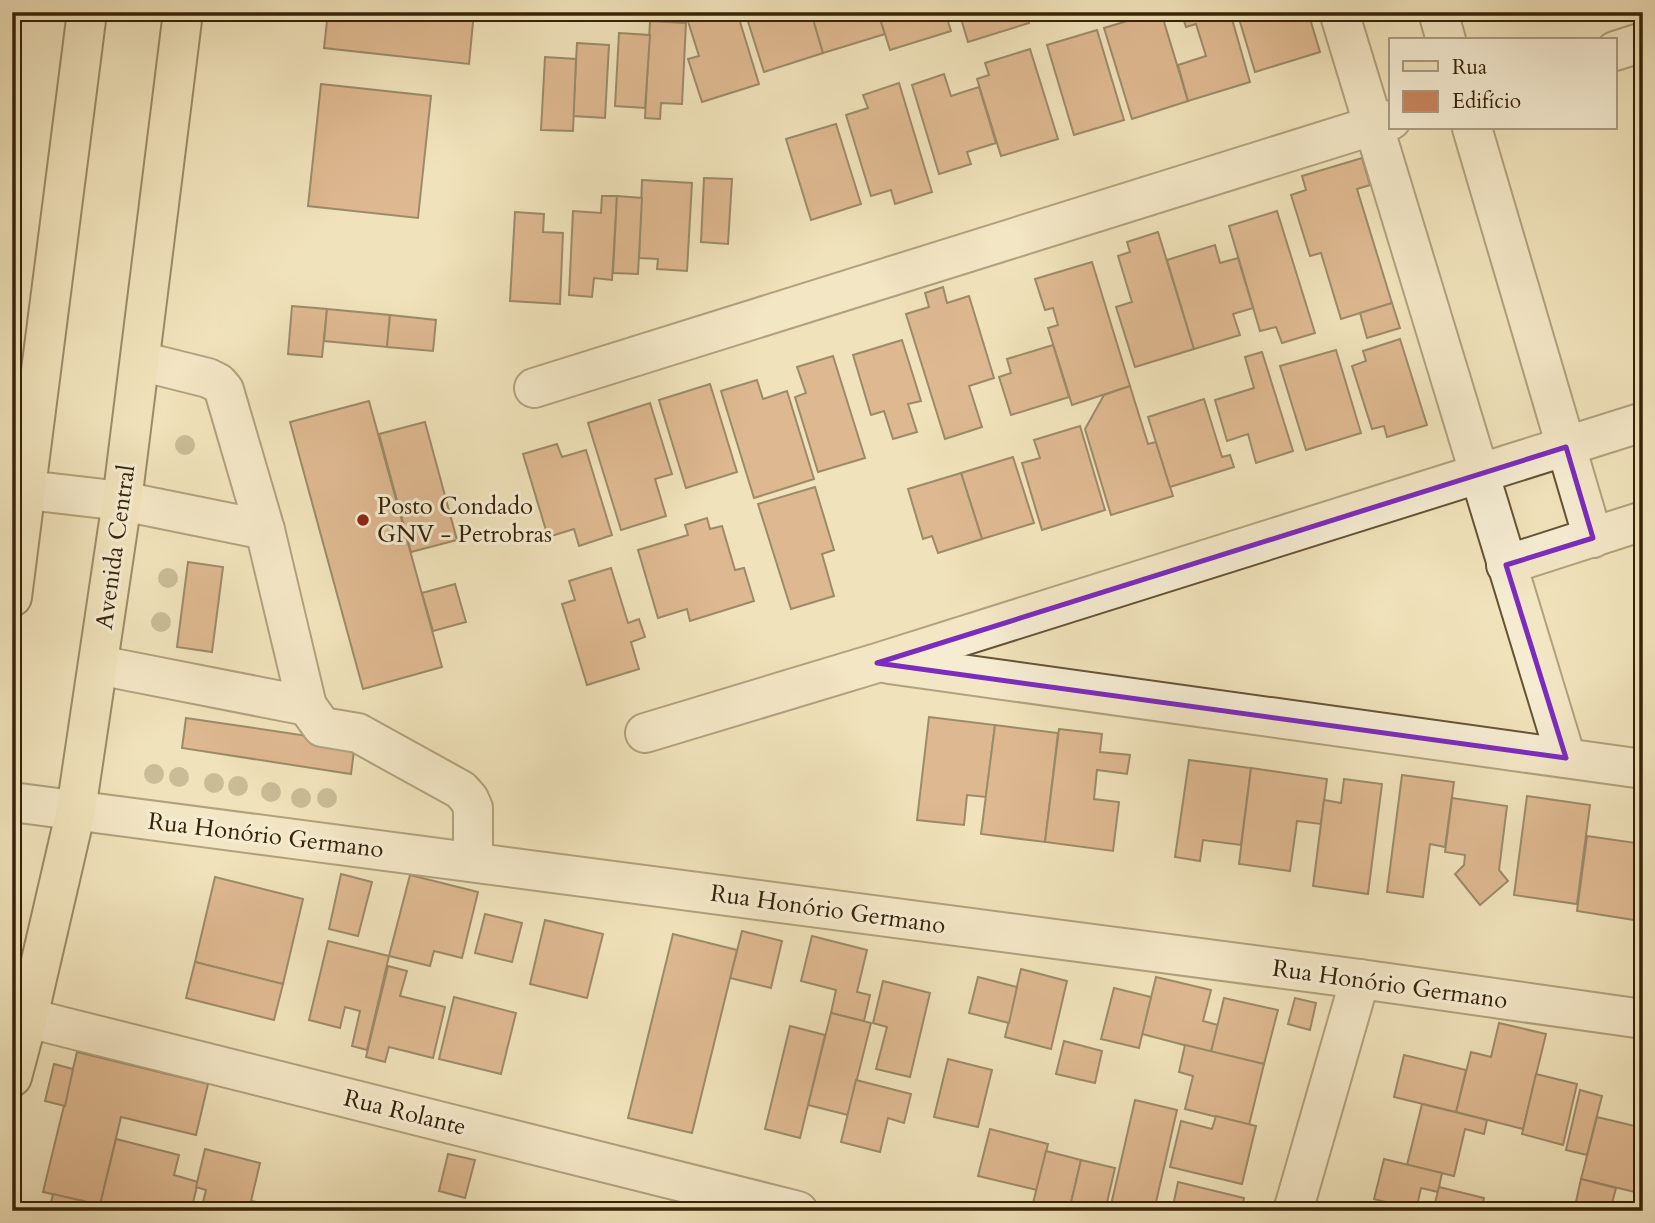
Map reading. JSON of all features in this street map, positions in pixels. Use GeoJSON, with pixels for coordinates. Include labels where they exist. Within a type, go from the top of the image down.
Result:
{"type":"FeatureCollection","features":[{"type":"Feature","properties":{"kind":"main road"},"geometry":{"type":"LineString","coordinates":[[12,597],[87,12]]}},
{"type":"Feature","properties":{"kind":"main road","name":"Avenida Central"},"geometry":{"type":"LineString","coordinates":[[12,1077],[20,1016],[76,810],[122,501],[183,12]]}},
{"type":"Feature","properties":{"kind":"street"},"geometry":{"type":"LineString","coordinates":[[1339,12],[1382,123],[1479,474],[1566,758]]}},
{"type":"Feature","properties":{"kind":"street"},"geometry":{"type":"LineString","coordinates":[[1438,12],[1445,38]]}},
{"type":"Feature","properties":{"kind":"street"},"geometry":{"type":"LineString","coordinates":[[1616,51],[1643,42]]}},
{"type":"Feature","properties":{"kind":"street"},"geometry":{"type":"LineString","coordinates":[[534,388],[1382,123]]}},
{"type":"Feature","properties":{"kind":"street"},"geometry":{"type":"LineString","coordinates":[[1473,130],[1593,538]]}},
{"type":"Feature","properties":{"kind":"street"},"geometry":{"type":"LineString","coordinates":[[139,361],[208,378],[224,390],[265,530],[307,706],[322,727],[358,733],[461,790],[474,808],[473,862]]}},
{"type":"Feature","properties":{"kind":"street"},"geometry":{"type":"LineString","coordinates":[[645,733],[877,663],[1643,422]]}},
{"type":"Feature","properties":{"kind":"street"},"geometry":{"type":"LineString","coordinates":[[27,490],[122,501],[265,530]]}},
{"type":"Feature","properties":{"kind":"street"},"geometry":{"type":"LineString","coordinates":[[1506,565],[1643,521]]}},
{"type":"Feature","properties":{"kind":"street"},"geometry":{"type":"LineString","coordinates":[[877,663],[1643,769]]}},
{"type":"Feature","properties":{"kind":"street"},"geometry":{"type":"LineString","coordinates":[[98,665],[307,706]]}},
{"type":"Feature","properties":{"kind":"street","name":"Rua Honório Germano"},"geometry":{"type":"LineString","coordinates":[[12,802],[1360,979],[1643,1019]]}},
{"type":"Feature","properties":{"kind":"street"},"geometry":{"type":"LineString","coordinates":[[1293,1211],[1360,979]]}},
{"type":"Feature","properties":{"kind":"street","name":"Rua Rolante"},"geometry":{"type":"LineString","coordinates":[[20,1016],[798,1211]]}},
{"type":"Feature","properties":{"kind":"highlighted area"},"geometry":{"type":"Polygon","coordinates":[[[1566,447],[1593,538],[1506,565],[1566,758],[877,663],[1566,447]]]}},
{"type":"Feature","properties":{"kind":"building"},"geometry":{"type":"Polygon","coordinates":[[[328,12],[474,12],[469,64],[324,48],[328,12]]]}},
{"type":"Feature","properties":{"kind":"building"},"geometry":{"type":"Polygon","coordinates":[[[685,12],[737,12],[759,84],[702,102],[688,59],[699,56],[685,12]]]}},
{"type":"Feature","properties":{"kind":"building"},"geometry":{"type":"Polygon","coordinates":[[[745,12],[811,12],[823,53],[764,72],[745,12]]]}},
{"type":"Feature","properties":{"kind":"building"},"geometry":{"type":"Polygon","coordinates":[[[811,12],[878,12],[885,34],[823,53],[811,12]]]}},
{"type":"Feature","properties":{"kind":"building"},"geometry":{"type":"Polygon","coordinates":[[[878,12],[945,12],[951,31],[890,50],[878,12]]]}},
{"type":"Feature","properties":{"kind":"building"},"geometry":{"type":"Polygon","coordinates":[[[959,12],[1026,12],[1029,23],[968,42],[959,12]]]}},
{"type":"Feature","properties":{"kind":"building"},"geometry":{"type":"Polygon","coordinates":[[[1161,12],[1188,101],[1132,119],[1104,28],[1161,12]]]}},
{"type":"Feature","properties":{"kind":"building"},"geometry":{"type":"Polygon","coordinates":[[[1181,12],[1230,12],[1250,82],[1188,101],[1178,65],[1206,56],[1196,24],[1186,27],[1181,12]]]}},
{"type":"Feature","properties":{"kind":"building"},"geometry":{"type":"Polygon","coordinates":[[[1237,12],[1308,12],[1320,52],[1255,72],[1237,12]]]}},
{"type":"Feature","properties":{"kind":"building"},"geometry":{"type":"Polygon","coordinates":[[[650,21],[686,23],[682,104],[661,103],[660,119],[645,118],[650,21]]]}},
{"type":"Feature","properties":{"kind":"building"},"geometry":{"type":"Polygon","coordinates":[[[1097,30],[1124,120],[1074,135],[1047,45],[1097,30]]]}},
{"type":"Feature","properties":{"kind":"building"},"geometry":{"type":"Polygon","coordinates":[[[619,33],[650,35],[645,108],[615,106],[619,33]]]}},
{"type":"Feature","properties":{"kind":"building"},"geometry":{"type":"Polygon","coordinates":[[[577,43],[609,45],[605,118],[573,116],[577,43]]]}},
{"type":"Feature","properties":{"kind":"building"},"geometry":{"type":"Polygon","coordinates":[[[1030,49],[1058,139],[1001,156],[977,79],[989,75],[985,63],[1030,49]]]}},
{"type":"Feature","properties":{"kind":"building"},"geometry":{"type":"Polygon","coordinates":[[[545,57],[576,59],[573,131],[541,130],[545,57]]]}},
{"type":"Feature","properties":{"kind":"building"},"geometry":{"type":"Polygon","coordinates":[[[944,74],[951,96],[979,87],[996,143],[967,152],[971,164],[939,174],[912,85],[944,74]]]}},
{"type":"Feature","properties":{"kind":"building"},"geometry":{"type":"Polygon","coordinates":[[[899,83],[932,192],[895,204],[891,190],[871,196],[846,115],[868,108],[863,95],[899,83]]]}},
{"type":"Feature","properties":{"kind":"building"},"geometry":{"type":"Polygon","coordinates":[[[321,84],[431,96],[418,218],[308,206],[321,84]]]}},
{"type":"Feature","properties":{"kind":"building"},"geometry":{"type":"Polygon","coordinates":[[[836,124],[861,204],[811,220],[786,139],[836,124]]]}},
{"type":"Feature","properties":{"kind":"building"},"geometry":{"type":"Polygon","coordinates":[[[1362,158],[1370,185],[1357,189],[1392,303],[1341,319],[1321,253],[1310,256],[1291,195],[1306,190],[1302,176],[1362,158]]]}},
{"type":"Feature","properties":{"kind":"building"},"geometry":{"type":"Polygon","coordinates":[[[704,178],[732,179],[728,244],[701,242],[704,178]]]}},
{"type":"Feature","properties":{"kind":"building"},"geometry":{"type":"Polygon","coordinates":[[[642,180],[692,183],[687,271],[657,269],[658,259],[639,258],[642,180]]]}},
{"type":"Feature","properties":{"kind":"building"},"geometry":{"type":"Polygon","coordinates":[[[602,196],[617,196],[612,280],[594,278],[592,297],[569,295],[573,211],[601,213],[602,196]]]}},
{"type":"Feature","properties":{"kind":"building"},"geometry":{"type":"Polygon","coordinates":[[[617,196],[642,198],[638,274],[613,273],[617,196]]]}},
{"type":"Feature","properties":{"kind":"building"},"geometry":{"type":"Polygon","coordinates":[[[1277,211],[1315,333],[1282,343],[1276,327],[1260,331],[1229,226],[1277,211]]]}},
{"type":"Feature","properties":{"kind":"building"},"geometry":{"type":"Polygon","coordinates":[[[515,212],[544,214],[543,232],[563,233],[560,304],[510,301],[515,212]]]}},
{"type":"Feature","properties":{"kind":"building"},"geometry":{"type":"Polygon","coordinates":[[[1158,232],[1194,349],[1135,367],[1116,307],[1132,302],[1118,256],[1130,252],[1127,242],[1158,232]]]}},
{"type":"Feature","properties":{"kind":"building"},"geometry":{"type":"Polygon","coordinates":[[[1215,245],[1220,263],[1238,258],[1253,308],[1233,314],[1240,335],[1194,349],[1167,260],[1215,245]]]}},
{"type":"Feature","properties":{"kind":"building"},"geometry":{"type":"Polygon","coordinates":[[[1092,262],[1130,386],[1072,405],[1048,328],[1058,325],[1053,308],[1045,310],[1035,279],[1092,262]]]}},
{"type":"Feature","properties":{"kind":"building"},"geometry":{"type":"Polygon","coordinates":[[[943,287],[947,303],[969,296],[994,378],[969,386],[982,427],[945,439],[906,314],[929,307],[925,293],[943,287]]]}},
{"type":"Feature","properties":{"kind":"building"},"geometry":{"type":"Polygon","coordinates":[[[1392,303],[1400,328],[1367,338],[1360,313],[1392,303]]]}},
{"type":"Feature","properties":{"kind":"building"},"geometry":{"type":"Polygon","coordinates":[[[292,306],[327,309],[322,357],[288,354],[292,306]]]}},
{"type":"Feature","properties":{"kind":"building"},"geometry":{"type":"Polygon","coordinates":[[[327,309],[390,315],[387,347],[324,341],[327,309]]]}},
{"type":"Feature","properties":{"kind":"building"},"geometry":{"type":"Polygon","coordinates":[[[390,315],[436,320],[433,351],[387,347],[390,315]]]}},
{"type":"Feature","properties":{"kind":"building"},"geometry":{"type":"Polygon","coordinates":[[[1400,339],[1427,425],[1387,437],[1384,426],[1372,429],[1352,366],[1366,361],[1363,351],[1400,339]]]}},
{"type":"Feature","properties":{"kind":"building"},"geometry":{"type":"Polygon","coordinates":[[[902,340],[921,401],[908,404],[917,432],[893,439],[884,411],[871,415],[853,355],[902,340]]]}},
{"type":"Feature","properties":{"kind":"building"},"geometry":{"type":"Polygon","coordinates":[[[1053,345],[1069,397],[1011,415],[999,377],[1011,373],[1007,359],[1053,345]]]}},
{"type":"Feature","properties":{"kind":"building"},"geometry":{"type":"Polygon","coordinates":[[[1336,350],[1361,433],[1306,450],[1280,366],[1336,350]]]}},
{"type":"Feature","properties":{"kind":"building"},"geometry":{"type":"Polygon","coordinates":[[[1262,352],[1293,451],[1256,463],[1248,434],[1227,441],[1215,400],[1254,388],[1245,357],[1262,352]]]}},
{"type":"Feature","properties":{"kind":"building"},"geometry":{"type":"Polygon","coordinates":[[[833,356],[865,458],[818,472],[795,397],[806,393],[797,367],[833,356]]]}},
{"type":"Feature","properties":{"kind":"building"},"geometry":{"type":"Polygon","coordinates":[[[757,380],[763,399],[787,391],[814,479],[754,498],[721,391],[757,380]]]}},
{"type":"Feature","properties":{"kind":"building"},"geometry":{"type":"Polygon","coordinates":[[[710,384],[737,472],[686,488],[659,400],[710,384]]]}},
{"type":"Feature","properties":{"kind":"building"},"geometry":{"type":"Polygon","coordinates":[[[1130,386],[1148,444],[1156,442],[1173,496],[1111,515],[1085,429],[1104,395],[1130,386]]]}},
{"type":"Feature","properties":{"kind":"building"},"geometry":{"type":"Polygon","coordinates":[[[1204,399],[1222,457],[1230,455],[1234,467],[1170,487],[1148,417],[1204,399]]]}},
{"type":"Feature","properties":{"kind":"building"},"geometry":{"type":"Polygon","coordinates":[[[369,401],[442,667],[363,689],[290,422],[369,401]]]}},
{"type":"Feature","properties":{"kind":"building"},"geometry":{"type":"Polygon","coordinates":[[[650,403],[672,474],[655,479],[666,516],[621,530],[588,423],[650,403]]]}},
{"type":"Feature","properties":{"kind":"building"},"geometry":{"type":"Polygon","coordinates":[[[425,422],[457,540],[411,552],[379,434],[425,422]]]}},
{"type":"Feature","properties":{"kind":"building"},"geometry":{"type":"Polygon","coordinates":[[[1080,426],[1105,510],[1042,530],[1022,463],[1040,458],[1034,440],[1080,426]]]}},
{"type":"Feature","properties":{"kind":"building"},"geometry":{"type":"Polygon","coordinates":[[[557,444],[562,457],[586,450],[612,535],[579,546],[574,529],[548,537],[523,454],[557,444]]]}},
{"type":"Feature","properties":{"kind":"building"},"geometry":{"type":"Polygon","coordinates":[[[1013,457],[1034,523],[982,539],[961,473],[1013,457]]]}},
{"type":"Feature","properties":{"kind":"building"},"geometry":{"type":"Polygon","coordinates":[[[961,473],[982,539],[938,553],[932,536],[923,539],[908,489],[961,473]]]}},
{"type":"Feature","properties":{"kind":"building"},"geometry":{"type":"Polygon","coordinates":[[[815,487],[834,550],[822,554],[834,596],[791,609],[758,504],[815,487]]]}},
{"type":"Feature","properties":{"kind":"building"},"geometry":{"type":"Polygon","coordinates":[[[707,518],[710,529],[722,526],[735,570],[744,568],[754,601],[690,621],[687,609],[658,618],[638,550],[688,535],[685,525],[707,518]]]}},
{"type":"Feature","properties":{"kind":"building"},"geometry":{"type":"Polygon","coordinates":[[[188,562],[223,567],[212,652],[177,647],[188,562]]]}},
{"type":"Feature","properties":{"kind":"building"},"geometry":{"type":"Polygon","coordinates":[[[611,568],[628,623],[639,619],[645,637],[631,642],[639,669],[587,685],[562,604],[575,600],[569,581],[611,568]]]}},
{"type":"Feature","properties":{"kind":"building"},"geometry":{"type":"Polygon","coordinates":[[[455,584],[466,622],[433,631],[422,593],[455,584]]]}},
{"type":"Feature","properties":{"kind":"building"},"geometry":{"type":"Polygon","coordinates":[[[929,717],[995,725],[986,797],[967,795],[964,825],[917,820],[929,717]]]}},
{"type":"Feature","properties":{"kind":"building"},"geometry":{"type":"Polygon","coordinates":[[[186,718],[355,743],[351,774],[182,748],[186,718]]]}},
{"type":"Feature","properties":{"kind":"building"},"geometry":{"type":"Polygon","coordinates":[[[995,725],[1058,733],[1045,842],[981,834],[995,725]]]}},
{"type":"Feature","properties":{"kind":"building"},"geometry":{"type":"Polygon","coordinates":[[[1059,729],[1102,734],[1100,752],[1130,755],[1127,774],[1097,770],[1094,799],[1119,802],[1113,851],[1045,842],[1059,729]]]}},
{"type":"Feature","properties":{"kind":"building"},"geometry":{"type":"Polygon","coordinates":[[[1189,760],[1251,768],[1241,845],[1203,840],[1200,861],[1175,857],[1189,760]]]}},
{"type":"Feature","properties":{"kind":"building"},"geometry":{"type":"Polygon","coordinates":[[[1251,768],[1327,779],[1321,824],[1297,821],[1290,871],[1239,864],[1251,768]]]}},
{"type":"Feature","properties":{"kind":"building"},"geometry":{"type":"Polygon","coordinates":[[[1402,775],[1454,782],[1445,847],[1430,844],[1423,897],[1387,892],[1402,775]]]}},
{"type":"Feature","properties":{"kind":"building"},"geometry":{"type":"Polygon","coordinates":[[[1344,779],[1382,784],[1368,894],[1313,886],[1324,800],[1341,803],[1344,779]]]}},
{"type":"Feature","properties":{"kind":"building"},"geometry":{"type":"Polygon","coordinates":[[[1527,796],[1590,805],[1577,904],[1514,895],[1527,796]]]}},
{"type":"Feature","properties":{"kind":"building"},"geometry":{"type":"Polygon","coordinates":[[[1452,798],[1507,806],[1499,870],[1508,881],[1480,905],[1455,874],[1464,865],[1465,855],[1445,852],[1452,798]]]}},
{"type":"Feature","properties":{"kind":"building"},"geometry":{"type":"Polygon","coordinates":[[[1587,836],[1643,844],[1634,920],[1577,911],[1587,836]]]}},
{"type":"Feature","properties":{"kind":"building"},"geometry":{"type":"Polygon","coordinates":[[[341,874],[372,882],[358,936],[329,929],[341,874]]]}},
{"type":"Feature","properties":{"kind":"building"},"geometry":{"type":"Polygon","coordinates":[[[410,875],[478,892],[462,958],[434,951],[430,966],[389,956],[410,875]]]}},
{"type":"Feature","properties":{"kind":"building"},"geometry":{"type":"Polygon","coordinates":[[[215,877],[303,899],[283,984],[195,962],[215,877]]]}},
{"type":"Feature","properties":{"kind":"building"},"geometry":{"type":"Polygon","coordinates":[[[485,914],[522,923],[512,962],[475,953],[485,914]]]}},
{"type":"Feature","properties":{"kind":"building"},"geometry":{"type":"Polygon","coordinates":[[[545,920],[603,934],[587,998],[530,984],[545,920]]]}},
{"type":"Feature","properties":{"kind":"building"},"geometry":{"type":"Polygon","coordinates":[[[742,931],[782,941],[771,988],[730,978],[742,931]]]}},
{"type":"Feature","properties":{"kind":"building"},"geometry":{"type":"Polygon","coordinates":[[[673,934],[737,950],[692,1133],[628,1118],[673,934]]]}},
{"type":"Feature","properties":{"kind":"building"},"geometry":{"type":"Polygon","coordinates":[[[812,936],[867,950],[857,992],[870,995],[864,1021],[831,1013],[836,990],[801,981],[812,936]]]}},
{"type":"Feature","properties":{"kind":"building"},"geometry":{"type":"Polygon","coordinates":[[[328,941],[389,956],[367,1050],[352,1046],[360,1011],[345,1007],[340,1028],[309,1020],[328,941]]]}},
{"type":"Feature","properties":{"kind":"building"},"geometry":{"type":"Polygon","coordinates":[[[195,962],[283,984],[274,1020],[186,998],[195,962]]]}},
{"type":"Feature","properties":{"kind":"building"},"geometry":{"type":"Polygon","coordinates":[[[388,966],[407,971],[400,996],[445,1007],[433,1058],[389,1047],[385,1062],[366,1057],[388,966]]]}},
{"type":"Feature","properties":{"kind":"building"},"geometry":{"type":"Polygon","coordinates":[[[1021,969],[1067,981],[1051,1049],[1005,1037],[1021,969]]]}},
{"type":"Feature","properties":{"kind":"building"},"geometry":{"type":"Polygon","coordinates":[[[978,977],[1017,987],[1009,1023],[969,1013],[978,977]]]}},
{"type":"Feature","properties":{"kind":"building"},"geometry":{"type":"Polygon","coordinates":[[[1156,977],[1211,990],[1203,1021],[1218,1025],[1211,1052],[1142,1034],[1156,977]]]}},
{"type":"Feature","properties":{"kind":"building"},"geometry":{"type":"Polygon","coordinates":[[[883,981],[930,993],[910,1077],[876,1069],[887,1027],[873,1023],[883,981]]]}},
{"type":"Feature","properties":{"kind":"building"},"geometry":{"type":"Polygon","coordinates":[[[1114,988],[1151,997],[1139,1048],[1101,1039],[1114,988]]]}},
{"type":"Feature","properties":{"kind":"building"},"geometry":{"type":"Polygon","coordinates":[[[454,997],[516,1013],[501,1074],[439,1059],[454,997]]]}},
{"type":"Feature","properties":{"kind":"building"},"geometry":{"type":"Polygon","coordinates":[[[1224,998],[1278,1010],[1264,1064],[1211,1052],[1224,998]]]}},
{"type":"Feature","properties":{"kind":"building"},"geometry":{"type":"Polygon","coordinates":[[[1295,998],[1316,1003],[1310,1030],[1288,1024],[1295,998]]]}},
{"type":"Feature","properties":{"kind":"building"},"geometry":{"type":"Polygon","coordinates":[[[831,1013],[871,1023],[848,1115],[808,1105],[831,1013]]]}},
{"type":"Feature","properties":{"kind":"building"},"geometry":{"type":"Polygon","coordinates":[[[1499,1023],[1546,1034],[1523,1129],[1456,1112],[1471,1052],[1491,1057],[1499,1023]]]}},
{"type":"Feature","properties":{"kind":"building"},"geometry":{"type":"Polygon","coordinates":[[[790,1026],[825,1035],[800,1138],[765,1129],[790,1026]]]}},
{"type":"Feature","properties":{"kind":"building"},"geometry":{"type":"Polygon","coordinates":[[[1064,1041],[1102,1051],[1095,1083],[1056,1074],[1064,1041]]]}},
{"type":"Feature","properties":{"kind":"building"},"geometry":{"type":"Polygon","coordinates":[[[1185,1045],[1264,1064],[1249,1125],[1185,1109],[1193,1076],[1179,1072],[1185,1045]]]}},
{"type":"Feature","properties":{"kind":"building"},"geometry":{"type":"Polygon","coordinates":[[[77,1052],[208,1084],[196,1135],[121,1117],[100,1205],[43,1192],[77,1052]]]}},
{"type":"Feature","properties":{"kind":"building"},"geometry":{"type":"Polygon","coordinates":[[[1404,1055],[1466,1070],[1456,1112],[1394,1097],[1404,1055]]]}},
{"type":"Feature","properties":{"kind":"building"},"geometry":{"type":"Polygon","coordinates":[[[948,1059],[992,1070],[978,1127],[934,1117],[948,1059]]]}},
{"type":"Feature","properties":{"kind":"building"},"geometry":{"type":"Polygon","coordinates":[[[54,1064],[73,1069],[65,1106],[45,1101],[54,1064]]]}},
{"type":"Feature","properties":{"kind":"building"},"geometry":{"type":"Polygon","coordinates":[[[1536,1074],[1577,1084],[1563,1145],[1522,1134],[1536,1074]]]}},
{"type":"Feature","properties":{"kind":"building"},"geometry":{"type":"Polygon","coordinates":[[[856,1080],[911,1094],[904,1123],[888,1118],[880,1152],[841,1142],[856,1080]]]}},
{"type":"Feature","properties":{"kind":"building"},"geometry":{"type":"Polygon","coordinates":[[[1580,1090],[1602,1096],[1587,1155],[1566,1150],[1580,1090]]]}},
{"type":"Feature","properties":{"kind":"building"},"geometry":{"type":"Polygon","coordinates":[[[1135,1100],[1177,1110],[1154,1211],[1136,1211],[1111,1205],[1135,1100]]]}},
{"type":"Feature","properties":{"kind":"building"},"geometry":{"type":"Polygon","coordinates":[[[1422,1104],[1487,1120],[1484,1134],[1465,1129],[1454,1176],[1407,1165],[1422,1104]]]}},
{"type":"Feature","properties":{"kind":"building"},"geometry":{"type":"Polygon","coordinates":[[[1216,1116],[1256,1126],[1242,1184],[1170,1167],[1181,1121],[1212,1129],[1216,1116]]]}},
{"type":"Feature","properties":{"kind":"building"},"geometry":{"type":"Polygon","coordinates":[[[1597,1117],[1643,1128],[1643,1194],[1581,1179],[1597,1117]]]}},
{"type":"Feature","properties":{"kind":"building"},"geometry":{"type":"Polygon","coordinates":[[[990,1129],[1048,1144],[1037,1190],[978,1176],[990,1129]]]}},
{"type":"Feature","properties":{"kind":"building"},"geometry":{"type":"Polygon","coordinates":[[[116,1139],[179,1155],[174,1175],[198,1182],[191,1211],[122,1211],[100,1205],[116,1139]]]}},
{"type":"Feature","properties":{"kind":"building"},"geometry":{"type":"Polygon","coordinates":[[[205,1149],[260,1163],[251,1201],[263,1203],[261,1211],[201,1210],[206,1190],[196,1187],[205,1149]]]}},
{"type":"Feature","properties":{"kind":"building"},"geometry":{"type":"Polygon","coordinates":[[[1046,1151],[1081,1160],[1069,1211],[1033,1203],[1046,1151]]]}},
{"type":"Feature","properties":{"kind":"building"},"geometry":{"type":"Polygon","coordinates":[[[448,1154],[475,1160],[465,1198],[439,1191],[448,1154]]]}},
{"type":"Feature","properties":{"kind":"building"},"geometry":{"type":"Polygon","coordinates":[[[1384,1159],[1442,1173],[1438,1192],[1421,1188],[1416,1210],[1374,1199],[1384,1159]]]}},
{"type":"Feature","properties":{"kind":"building"},"geometry":{"type":"Polygon","coordinates":[[[1081,1160],[1115,1168],[1105,1211],[1069,1211],[1081,1160]]]}},
{"type":"Feature","properties":{"kind":"building"},"geometry":{"type":"Polygon","coordinates":[[[1581,1179],[1616,1188],[1610,1211],[1574,1211],[1581,1179]]]}},
{"type":"Feature","properties":{"kind":"building"},"geometry":{"type":"Polygon","coordinates":[[[1178,1182],[1244,1198],[1241,1211],[1172,1211],[1178,1182]]]}},
{"type":"Feature","properties":{"kind":"building"},"geometry":{"type":"Polygon","coordinates":[[[1439,1187],[1484,1198],[1481,1211],[1433,1211],[1439,1187]]]}},
{"type":"Feature","properties":{"kind":"building"},"geometry":{"type":"Polygon","coordinates":[[[53,1194],[100,1205],[122,1211],[49,1211],[53,1194]]]}},
{"type":"Feature","properties":{"kind":"building"},"geometry":{"type":"Polygon","coordinates":[[[608,1206],[628,1211],[607,1211],[608,1206]]]}},
{"type":"Feature","properties":{"kind":"place","name":"Posto Condado GNV - Petrobras"},"geometry":{"type":"Point","coordinates":[363,520]}}]}
